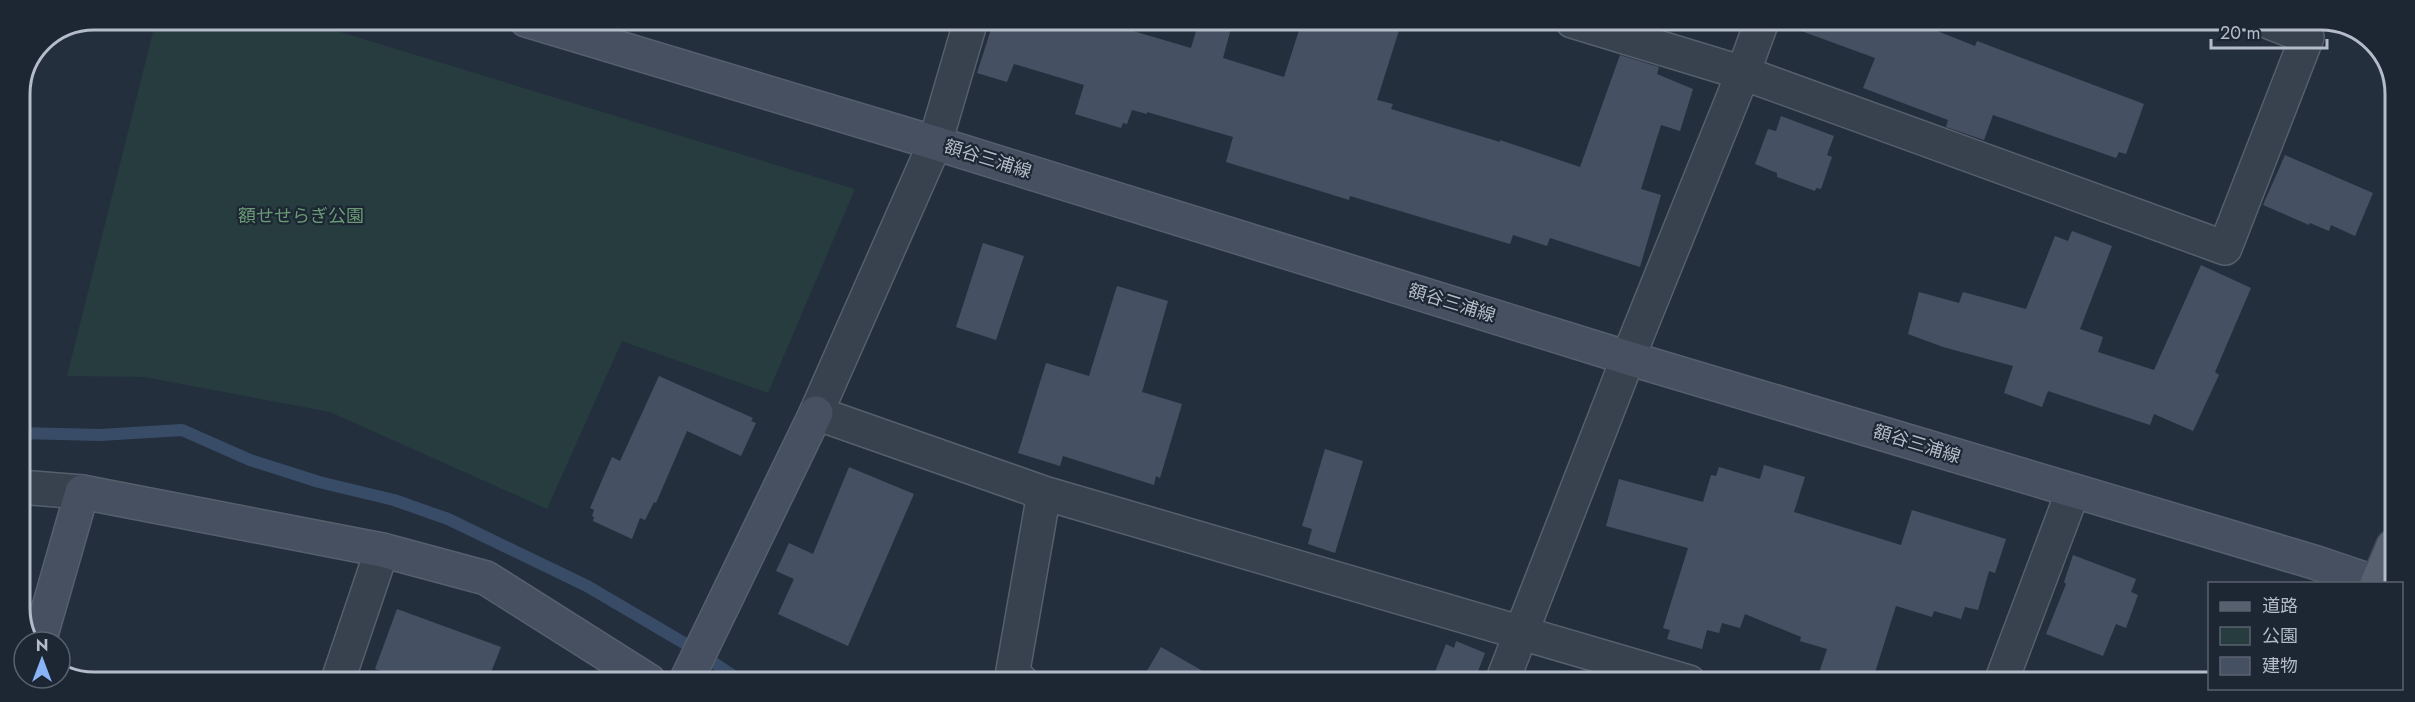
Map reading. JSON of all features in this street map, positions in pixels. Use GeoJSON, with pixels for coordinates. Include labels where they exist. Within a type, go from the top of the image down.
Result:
{"type":"FeatureCollection","features":[{"type":"Feature","properties":{"kind":"main road","name":"額谷三浦線"},"geometry":{"type":"LineString","coordinates":[[559,30],[935,143],[1628,358],[2375,582]]}},
{"type":"Feature","properties":{"kind":"main road"},"geometry":{"type":"LineString","coordinates":[[690,672],[816,413]]}},
{"type":"Feature","properties":{"kind":"main road"},"geometry":{"type":"LineString","coordinates":[[42,630],[82,492],[382,550],[486,578],[635,672]]}},
{"type":"Feature","properties":{"kind":"main road"},"geometry":{"type":"LineString","coordinates":[[2378,582],[2385,566]]}},
{"type":"Feature","properties":{"kind":"street"},"geometry":{"type":"LineString","coordinates":[[968,30],[935,143],[816,413],[1044,493],[1655,672]]}},
{"type":"Feature","properties":{"kind":"street"},"geometry":{"type":"LineString","coordinates":[[1602,30],[1743,73],[2225,248],[2307,37],[2289,30]]}},
{"type":"Feature","properties":{"kind":"street"},"geometry":{"type":"LineString","coordinates":[[1506,672],[1759,30]]}},
{"type":"Feature","properties":{"kind":"street"},"geometry":{"type":"LineString","coordinates":[[30,489],[82,492]]}},
{"type":"Feature","properties":{"kind":"street"},"geometry":{"type":"LineString","coordinates":[[2005,672],[2073,490]]}},
{"type":"Feature","properties":{"kind":"street"},"geometry":{"type":"LineString","coordinates":[[1013,672],[1044,493]]}},
{"type":"Feature","properties":{"kind":"street"},"geometry":{"type":"LineString","coordinates":[[341,672],[382,550]]}},
{"type":"Feature","properties":{"kind":"green space","name":"額せせらぎ公園"},"geometry":{"type":"Polygon","coordinates":[[[154,30],[334,30],[855,189],[768,393],[622,341],[547,509],[330,412],[144,377],[67,376],[154,30]]]}},
{"type":"Feature","properties":{"kind":"building"},"geometry":{"type":"Polygon","coordinates":[[[991,30],[1130,30],[1191,48],[1196,30],[1231,30],[1223,58],[1284,77],[1299,30],[1399,30],[1377,100],[1393,104],[1391,109],[1500,142],[1500,140],[1580,167],[1620,55],[1659,67],[1657,74],[1693,89],[1680,131],[1661,125],[1641,189],[1661,195],[1640,267],[1550,238],[1547,246],[1513,235],[1510,244],[1350,196],[1349,200],[1226,162],[1233,137],[1147,112],[1147,114],[1132,110],[1127,124],[1123,123],[1121,128],[1075,114],[1084,85],[1014,64],[1007,82],[977,73],[991,30]]]}},
{"type":"Feature","properties":{"kind":"building"},"geometry":{"type":"Polygon","coordinates":[[[1799,30],[1935,30],[1975,46],[1977,41],[2144,104],[2126,154],[2119,152],[2116,158],[1993,115],[1984,140],[1946,127],[1948,120],[1863,88],[1875,58],[1799,30]]]}},
{"type":"Feature","properties":{"kind":"building"},"geometry":{"type":"Polygon","coordinates":[[[1781,116],[1834,136],[1827,155],[1832,157],[1821,189],[1816,188],[1815,191],[1777,177],[1777,173],[1755,164],[1768,129],[1776,131],[1781,116]]]}},
{"type":"Feature","properties":{"kind":"building"},"geometry":{"type":"Polygon","coordinates":[[[2285,155],[2373,193],[2355,236],[2331,225],[2329,231],[2310,223],[2309,225],[2263,205],[2285,155]]]}},
{"type":"Feature","properties":{"kind":"building"},"geometry":{"type":"Polygon","coordinates":[[[2072,231],[2112,246],[2080,329],[2103,337],[2098,352],[2154,370],[2201,265],[2251,288],[2215,372],[2219,375],[2193,431],[2154,414],[2150,425],[2048,391],[2042,407],[2004,393],[2013,366],[1943,347],[1908,334],[1919,292],[1959,303],[1963,292],[2026,309],[2055,236],[2068,241],[2072,231]]]}},
{"type":"Feature","properties":{"kind":"building"},"geometry":{"type":"Polygon","coordinates":[[[983,243],[1024,256],[996,340],[956,327],[983,243]]]}},
{"type":"Feature","properties":{"kind":"building"},"geometry":{"type":"Polygon","coordinates":[[[1117,286],[1168,301],[1142,392],[1182,404],[1160,478],[1156,476],[1154,485],[1063,456],[1060,466],[1018,453],[1046,363],[1089,376],[1117,286]]]}},
{"type":"Feature","properties":{"kind":"building"},"geometry":{"type":"Polygon","coordinates":[[[659,376],[753,418],[751,421],[756,423],[741,456],[687,431],[656,503],[654,502],[645,520],[640,518],[632,539],[593,521],[594,510],[590,508],[612,457],[620,461],[659,376]]]}},
{"type":"Feature","properties":{"kind":"building"},"geometry":{"type":"Polygon","coordinates":[[[1325,449],[1363,461],[1335,553],[1308,544],[1312,529],[1302,526],[1325,449]]]}},
{"type":"Feature","properties":{"kind":"building"},"geometry":{"type":"Polygon","coordinates":[[[1764,465],[1805,477],[1794,512],[1901,545],[1912,510],[2006,539],[1995,573],[1989,571],[1978,610],[1965,607],[1961,619],[1934,611],[1932,617],[1896,606],[1875,672],[1819,672],[1827,649],[1800,641],[1801,637],[1745,614],[1740,628],[1722,623],[1719,633],[1707,630],[1702,649],[1667,639],[1670,630],[1663,628],[1688,548],[1606,526],[1619,479],[1703,502],[1711,475],[1716,476],[1719,467],[1760,479],[1764,465]]]}},
{"type":"Feature","properties":{"kind":"building"},"geometry":{"type":"Polygon","coordinates":[[[849,467],[914,494],[848,646],[778,614],[794,579],[776,571],[789,543],[813,554],[849,467]]]}},
{"type":"Feature","properties":{"kind":"building"},"geometry":{"type":"Polygon","coordinates":[[[2073,555],[2136,579],[2131,592],[2138,595],[2126,628],[2116,624],[2103,656],[2046,634],[2066,584],[2064,582],[2073,555]]]}},
{"type":"Feature","properties":{"kind":"building"},"geometry":{"type":"Polygon","coordinates":[[[397,609],[501,647],[491,672],[384,672],[375,669],[397,609]]]}},
{"type":"Feature","properties":{"kind":"building"},"geometry":{"type":"Polygon","coordinates":[[[1456,641],[1485,653],[1478,672],[1435,672],[1446,644],[1454,648],[1456,641]]]}},
{"type":"Feature","properties":{"kind":"building"},"geometry":{"type":"Polygon","coordinates":[[[1161,647],[1204,672],[1146,672],[1161,647]]]}},
{"type":"Feature","properties":{"kind":"waterway"},"geometry":{"type":"LineString","coordinates":[[30,433],[100,435],[182,430],[250,460],[319,482],[394,500],[448,519],[587,586],[684,643],[728,672]]}}]}
